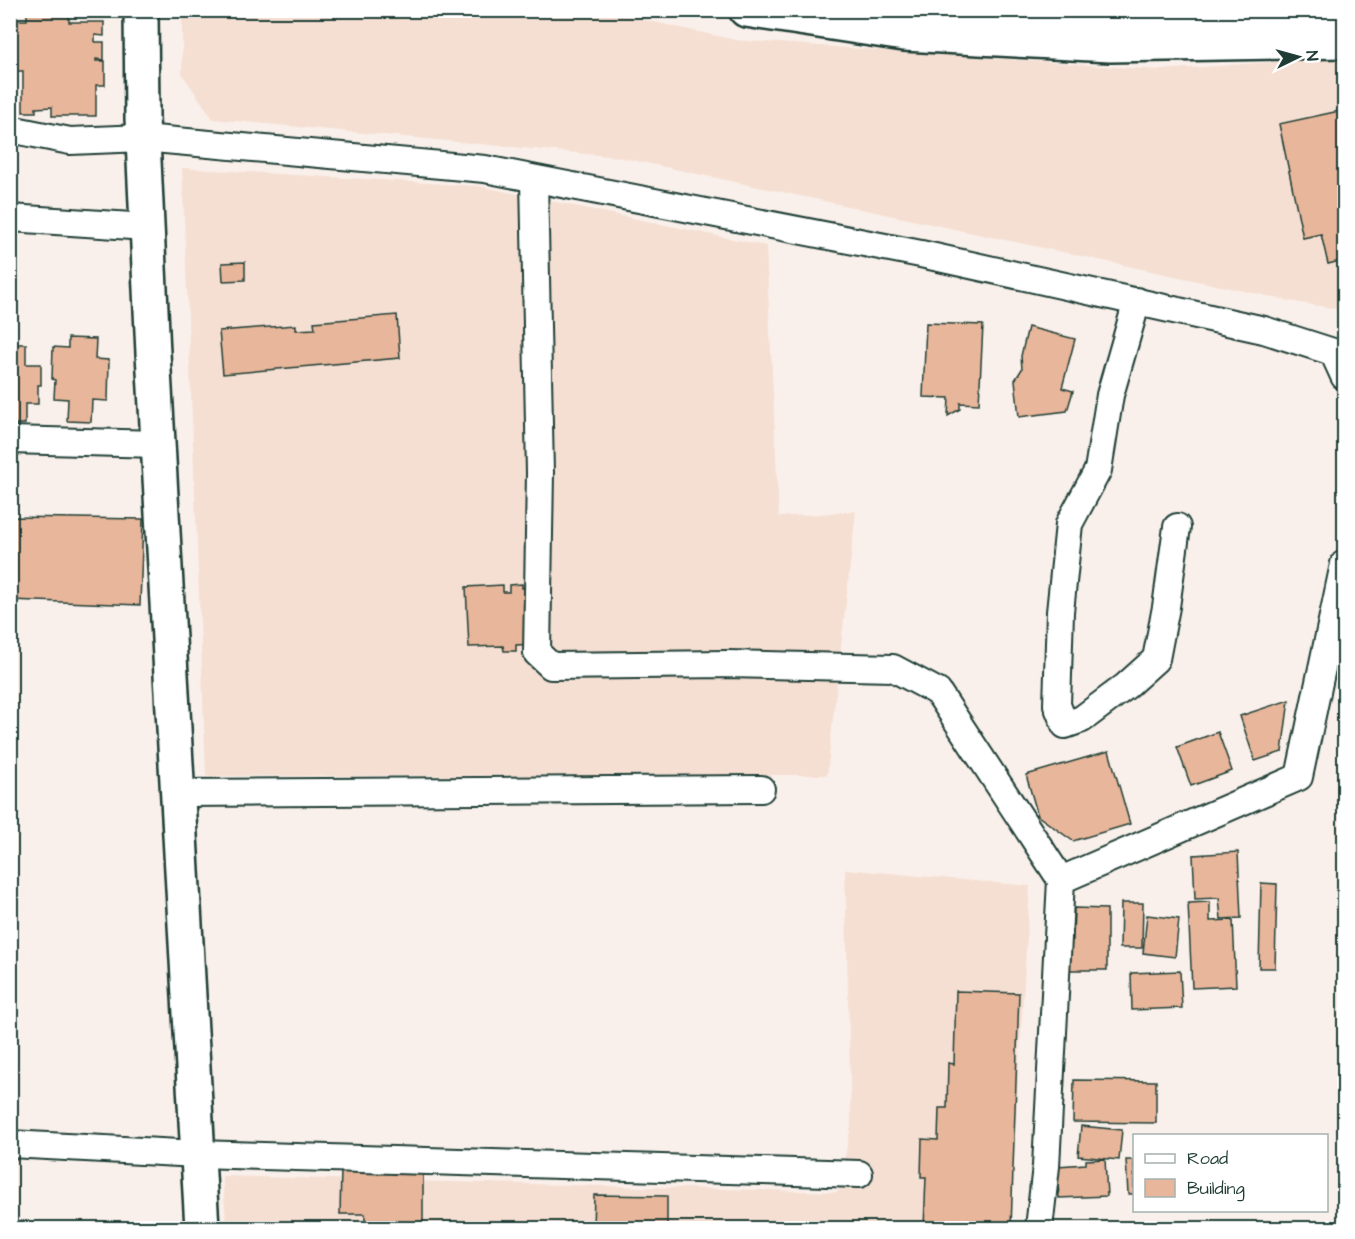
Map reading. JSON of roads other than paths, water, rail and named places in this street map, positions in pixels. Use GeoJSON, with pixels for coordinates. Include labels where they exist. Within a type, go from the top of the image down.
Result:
{"type":"FeatureCollection","features":[{"type":"Feature","properties":{"kind":"main road"},"geometry":{"type":"LineString","coordinates":[[141,10],[147,227],[202,1228]]}},
{"type":"Feature","properties":{"kind":"main road"},"geometry":{"type":"LineString","coordinates":[[746,10],[904,34],[1110,45],[1344,41]]}},
{"type":"Feature","properties":{"kind":"main road"},"geometry":{"type":"LineString","coordinates":[[852,10],[874,14],[1055,27],[1272,25],[1344,14]]}},
{"type":"Feature","properties":{"kind":"street"},"geometry":{"type":"LineString","coordinates":[[10,129],[70,141],[143,138],[485,169],[534,178],[921,254],[1264,330],[1333,352],[1344,376]]}},
{"type":"Feature","properties":{"kind":"street"},"geometry":{"type":"LineString","coordinates":[[534,178],[540,473],[537,653],[551,666],[728,664],[893,668],[938,692],[1061,879],[1046,1166],[1039,1228]]}},
{"type":"Feature","properties":{"kind":"street"},"geometry":{"type":"LineString","coordinates":[[10,218],[147,227]]}},
{"type":"Feature","properties":{"kind":"street"},"geometry":{"type":"LineString","coordinates":[[1137,301],[1110,395],[1098,470],[1069,524],[1060,612],[1057,705],[1065,725],[1082,719],[1156,660],[1177,527]]}},
{"type":"Feature","properties":{"kind":"street"},"geometry":{"type":"LineString","coordinates":[[10,440],[158,444]]}},
{"type":"Feature","properties":{"kind":"street"},"geometry":{"type":"LineString","coordinates":[[1061,879],[1299,777],[1344,564]]}},
{"type":"Feature","properties":{"kind":"street"},"geometry":{"type":"LineString","coordinates":[[178,794],[761,789]]}},
{"type":"Feature","properties":{"kind":"street"},"geometry":{"type":"LineString","coordinates":[[10,1144],[198,1154],[859,1174]]}}]}
